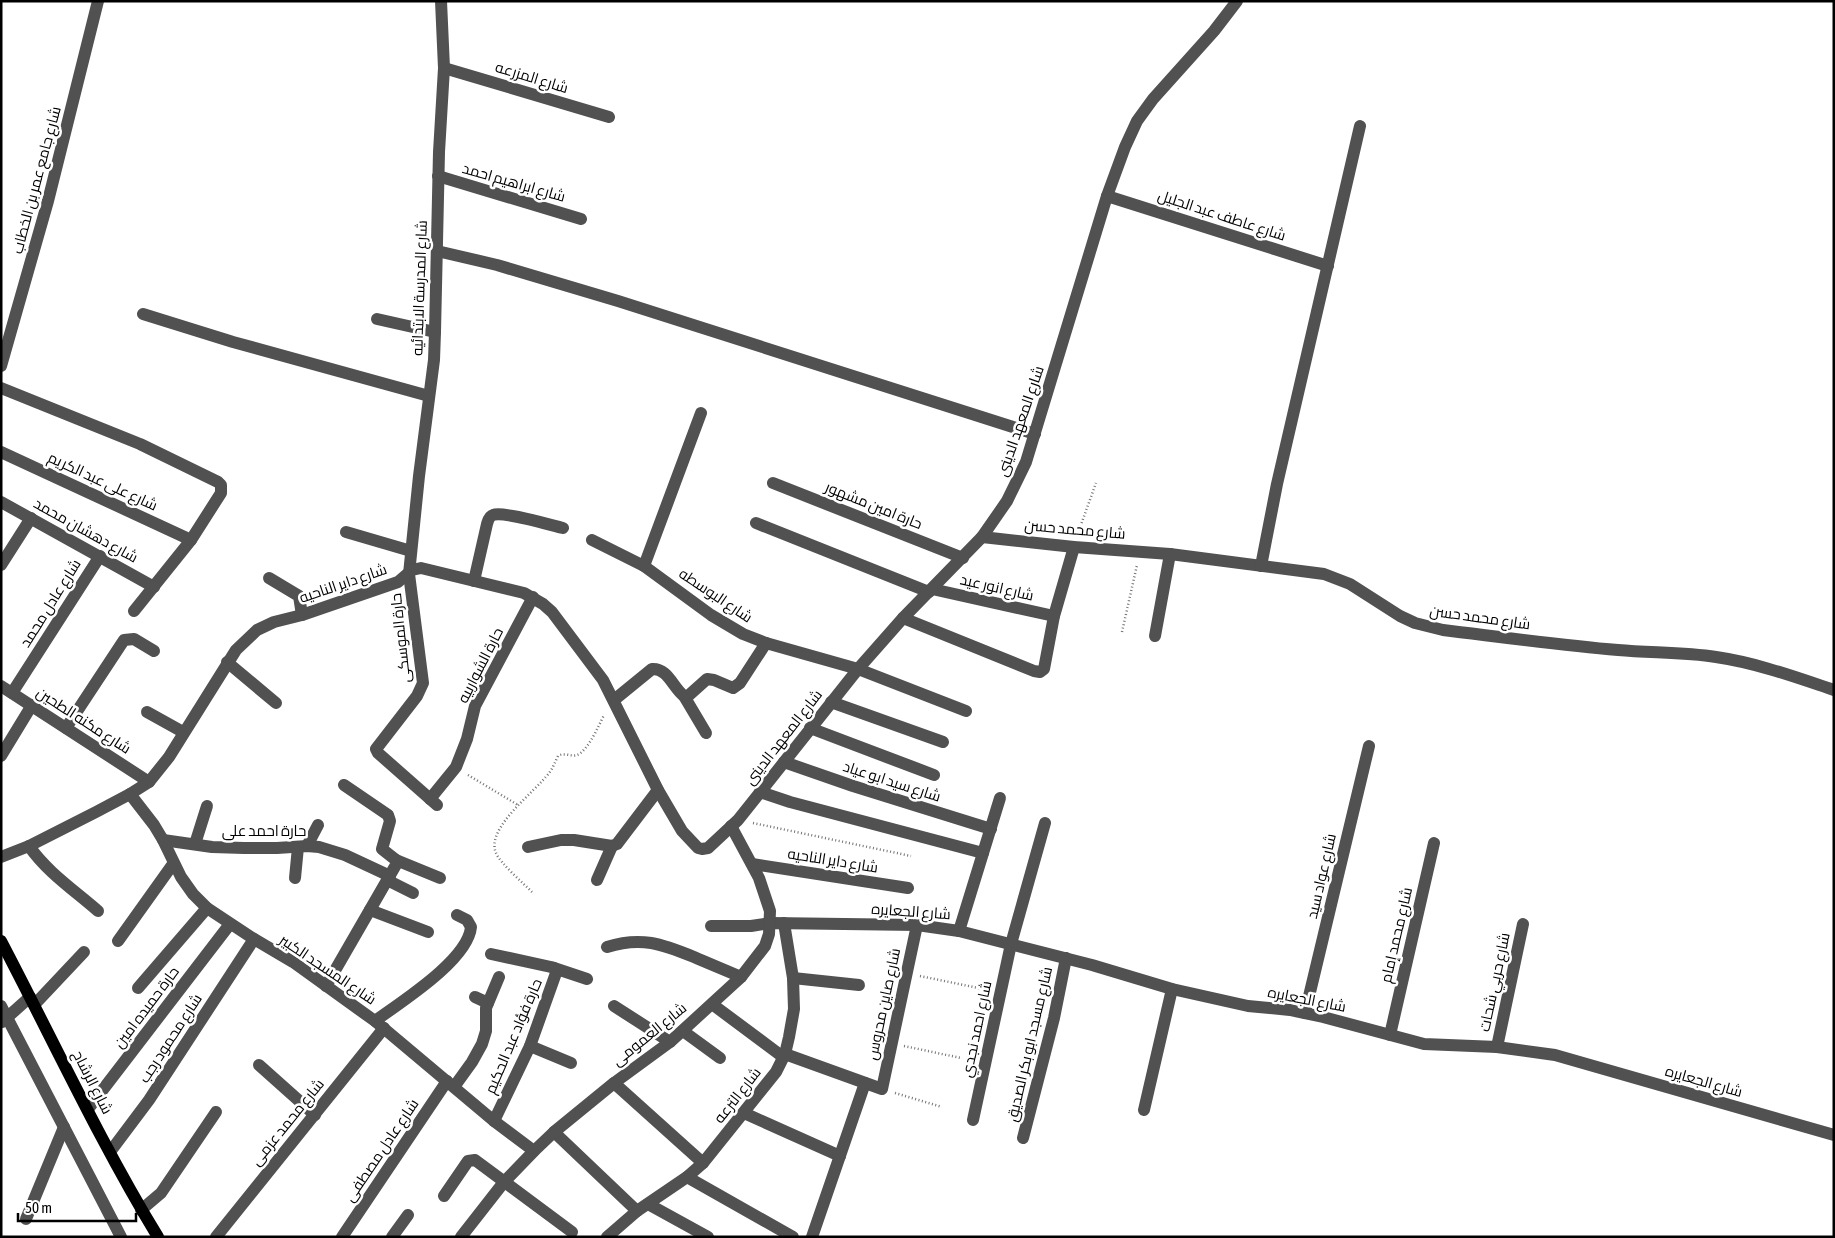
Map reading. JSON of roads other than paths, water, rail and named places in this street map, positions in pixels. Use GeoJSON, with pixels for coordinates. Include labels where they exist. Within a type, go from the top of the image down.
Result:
{"type":"FeatureCollection","features":[{"type":"Feature","properties":{"kind":"main road","name":"شارع الرشاح"},"geometry":{"type":"LineString","coordinates":[[1,941],[110,1152],[158,1237]]}},
{"type":"Feature","properties":{"kind":"street","name":"شارع جامع عمر بن الخطاب"},"geometry":{"type":"LineString","coordinates":[[1,366],[48,201],[98,1]]}},
{"type":"Feature","properties":{"kind":"street","name":"شارع المدرسة الابتدائيه"},"geometry":{"type":"LineString","coordinates":[[410,574],[435,332],[438,176],[444,68],[441,1]]}},
{"type":"Feature","properties":{"kind":"street","name":"شارع المعهد الدينى"},"geometry":{"type":"LineString","coordinates":[[708,848],[734,823],[760,792],[858,669],[903,618],[982,537],[1007,501],[1018,482],[1026,462],[1107,196],[1125,147],[1137,121],[1170,79],[1214,31],[1237,1]]}},
{"type":"Feature","properties":{"kind":"street","name":"شارع المزرعه"},"geometry":{"type":"LineString","coordinates":[[444,68],[609,117]]}},
{"type":"Feature","properties":{"kind":"street"},"geometry":{"type":"LineString","coordinates":[[1261,566],[1276,484],[1360,126]]}},
{"type":"Feature","properties":{"kind":"street","name":"شارع ابراهيم احمد"},"geometry":{"type":"LineString","coordinates":[[438,176],[582,219]]}},
{"type":"Feature","properties":{"kind":"street","name":"شارع عاطف عبد الجليل"},"geometry":{"type":"LineString","coordinates":[[1107,196],[1328,266]]}},
{"type":"Feature","properties":{"kind":"street"},"geometry":{"type":"LineString","coordinates":[[437,251],[497,265],[618,301],[1035,434]]}},
{"type":"Feature","properties":{"kind":"street"},"geometry":{"type":"LineString","coordinates":[[143,314],[233,342],[429,396]]}},
{"type":"Feature","properties":{"kind":"street"},"geometry":{"type":"LineString","coordinates":[[377,319],[435,332]]}},
{"type":"Feature","properties":{"kind":"street"},"geometry":{"type":"LineString","coordinates":[[1,388],[140,444],[221,485],[221,493],[191,540],[134,611]]}},
{"type":"Feature","properties":{"kind":"street"},"geometry":{"type":"LineString","coordinates":[[644,566],[701,413]]}},
{"type":"Feature","properties":{"kind":"street","name":"شارع على عبد الكريم"},"geometry":{"type":"LineString","coordinates":[[1,452],[191,540]]}},
{"type":"Feature","properties":{"kind":"street","name":"حارة امين مشهور"},"geometry":{"type":"LineString","coordinates":[[773,483],[963,558]]}},
{"type":"Feature","properties":{"kind":"street","name":"شارع دهشان محمد"},"geometry":{"type":"LineString","coordinates":[[1,502],[154,587]]}},
{"type":"Feature","properties":{"kind":"street"},"geometry":{"type":"LineString","coordinates":[[474,581],[487,524],[493,515],[504,514],[563,528]]}},
{"type":"Feature","properties":{"kind":"street"},"geometry":{"type":"LineString","coordinates":[[1,565],[30,518]]}},
{"type":"Feature","properties":{"kind":"street","name":"شارع انور عيد"},"geometry":{"type":"LineString","coordinates":[[756,523],[930,591],[1054,616]]}},
{"type":"Feature","properties":{"kind":"street"},"geometry":{"type":"LineString","coordinates":[[346,532],[411,551]]}},
{"type":"Feature","properties":{"kind":"street","name":"شارع محمد حسن"},"geometry":{"type":"LineString","coordinates":[[982,537],[1074,547],[1170,554],[1312,572],[1350,584],[1400,616],[1414,623],[1436,629],[1618,650],[1683,653],[1717,657],[1775,670],[1834,690]]}},
{"type":"Feature","properties":{"kind":"street","name":"شارع البوسطه"},"geometry":{"type":"LineString","coordinates":[[592,540],[644,566],[726,626],[743,634],[766,643],[858,669],[966,711]]}},
{"type":"Feature","properties":{"kind":"street"},"geometry":{"type":"LineString","coordinates":[[903,618],[1040,672],[1044,668],[1054,616],[1074,547]]}},
{"type":"Feature","properties":{"kind":"street"},"geometry":{"type":"LineString","coordinates":[[1155,636],[1170,554]]}},
{"type":"Feature","properties":{"kind":"street","name":"شارع عادل محمد"},"geometry":{"type":"LineString","coordinates":[[7,690],[100,556]]}},
{"type":"Feature","properties":{"kind":"street","name":"شارع داير الناحيه"},"geometry":{"type":"LineString","coordinates":[[1,857],[29,846],[130,794],[149,782],[160,770],[228,662],[246,639],[257,630],[274,622],[302,615],[398,582],[410,574],[412,570],[421,568],[514,591],[533,597],[543,604],[556,617],[603,680],[658,790],[682,831],[698,848],[708,848]]}},
{"type":"Feature","properties":{"kind":"street","name":"حارة الموسكى"},"geometry":{"type":"LineString","coordinates":[[410,574],[423,684],[417,696],[376,749],[378,753],[434,802]]}},
{"type":"Feature","properties":{"kind":"street"},"geometry":{"type":"LineString","coordinates":[[269,578],[299,596],[302,615]]}},
{"type":"Feature","properties":{"kind":"street","name":"حارة الشواربيه"},"geometry":{"type":"LineString","coordinates":[[434,802],[456,767],[467,739],[476,706],[533,597]]}},
{"type":"Feature","properties":{"kind":"street"},"geometry":{"type":"LineString","coordinates":[[66,728],[124,640],[134,639],[154,651]]}},
{"type":"Feature","properties":{"kind":"street"},"geometry":{"type":"LineString","coordinates":[[684,696],[688,696],[707,679],[714,680],[728,688],[737,686],[766,643]]}},
{"type":"Feature","properties":{"kind":"street"},"geometry":{"type":"LineString","coordinates":[[228,662],[276,703]]}},
{"type":"Feature","properties":{"kind":"street"},"geometry":{"type":"LineString","coordinates":[[615,701],[648,671],[656,669],[664,673],[684,696],[706,733]]}},
{"type":"Feature","properties":{"kind":"street","name":"شارع مكنه الطحين"},"geometry":{"type":"LineString","coordinates":[[7,690],[149,782]]}},
{"type":"Feature","properties":{"kind":"street"},"geometry":{"type":"LineString","coordinates":[[831,702],[943,742]]}},
{"type":"Feature","properties":{"kind":"street"},"geometry":{"type":"LineString","coordinates":[[1,756],[32,705]]}},
{"type":"Feature","properties":{"kind":"street"},"geometry":{"type":"LineString","coordinates":[[147,712],[183,732]]}},
{"type":"Feature","properties":{"kind":"street"},"geometry":{"type":"LineString","coordinates":[[810,728],[934,775]]}},
{"type":"Feature","properties":{"kind":"street","name":"شارع عواد سيد"},"geometry":{"type":"LineString","coordinates":[[1305,1013],[1369,746]]}},
{"type":"Feature","properties":{"kind":"street","name":"شارع سيد ابو عياد"},"geometry":{"type":"LineString","coordinates":[[784,762],[853,786],[991,829]]}},
{"type":"Feature","properties":{"kind":"street"},"geometry":{"type":"LineString","coordinates":[[344,785],[388,815],[390,821],[382,849],[396,860],[440,878]]}},
{"type":"Feature","properties":{"kind":"street"},"geometry":{"type":"LineString","coordinates":[[528,847],[561,840],[574,840],[612,846],[617,844],[658,790]]}},
{"type":"Feature","properties":{"kind":"street"},"geometry":{"type":"LineString","coordinates":[[760,792],[790,802],[983,853]]}},
{"type":"Feature","properties":{"kind":"street","name":"شارع المسجد الكبير"},"geometry":{"type":"LineString","coordinates":[[130,794],[154,825],[163,840],[173,864],[193,894],[207,908],[254,940],[293,962],[379,1024],[494,1121],[534,1151]]}},
{"type":"Feature","properties":{"kind":"street"},"geometry":{"type":"LineString","coordinates":[[958,931],[1000,798]]}},
{"type":"Feature","properties":{"kind":"street"},"geometry":{"type":"LineString","coordinates":[[195,844],[207,806]]}},
{"type":"Feature","properties":{"kind":"street","name":"شارع العمومى"},"geometry":{"type":"LineString","coordinates":[[465,1236],[504,1182],[534,1151],[554,1132],[614,1083],[670,1042],[741,977],[765,946],[769,934],[777,923],[770,911],[765,894],[734,823]]}},
{"type":"Feature","properties":{"kind":"street","name":"شارع احمد نجدي"},"geometry":{"type":"LineString","coordinates":[[973,1120],[1011,944],[1045,823]]}},
{"type":"Feature","properties":{"kind":"street"},"geometry":{"type":"LineString","coordinates":[[296,878],[302,846],[318,826]]}},
{"type":"Feature","properties":{"kind":"street","name":"حارة احمد على"},"geometry":{"type":"LineString","coordinates":[[163,840],[244,848],[302,846],[337,852],[389,878],[412,893]]}},
{"type":"Feature","properties":{"kind":"street","name":"شارع محمد إمام"},"geometry":{"type":"LineString","coordinates":[[1390,1034],[1434,843]]}},
{"type":"Feature","properties":{"kind":"street"},"geometry":{"type":"LineString","coordinates":[[29,846],[45,866],[98,911]]}},
{"type":"Feature","properties":{"kind":"street"},"geometry":{"type":"LineString","coordinates":[[597,880],[612,846]]}},
{"type":"Feature","properties":{"kind":"street"},"geometry":{"type":"LineString","coordinates":[[326,986],[389,878],[396,865],[396,860]]}},
{"type":"Feature","properties":{"kind":"street"},"geometry":{"type":"LineString","coordinates":[[118,942],[173,864]]}},
{"type":"Feature","properties":{"kind":"street","name":"شارع داير الناحيه"},"geometry":{"type":"LineString","coordinates":[[752,864],[908,888]]}},
{"type":"Feature","properties":{"kind":"street"},"geometry":{"type":"LineString","coordinates":[[138,988],[207,908]]}},
{"type":"Feature","properties":{"kind":"street"},"geometry":{"type":"LineString","coordinates":[[370,910],[428,932]]}},
{"type":"Feature","properties":{"kind":"street","name":"شارع محمد عزمى"},"geometry":{"type":"LineString","coordinates":[[216,1237],[315,1115],[379,1024],[458,954],[471,927],[467,920],[457,915]]}},
{"type":"Feature","properties":{"kind":"street","name":"شارع الجعايره"},"geometry":{"type":"LineString","coordinates":[[711,926],[777,923],[917,926],[958,931],[1066,958],[1172,989],[1248,1006],[1305,1013],[1424,1044],[1497,1047],[1555,1055],[1834,1135]]}},
{"type":"Feature","properties":{"kind":"street","name":"شارع الترعه"},"geometry":{"type":"LineString","coordinates":[[607,1237],[642,1208],[687,1177],[703,1163],[776,1072],[784,1055],[794,1009],[793,978],[777,923]]}},
{"type":"Feature","properties":{"kind":"street","name":"حارة حميده امين"},"geometry":{"type":"LineString","coordinates":[[88,1109],[230,924]]}},
{"type":"Feature","properties":{"kind":"street","name":"شارع حربي شحات"},"geometry":{"type":"LineString","coordinates":[[1497,1047],[1524,924]]}},
{"type":"Feature","properties":{"kind":"street","name":"شارع صاين محروس"},"geometry":{"type":"LineString","coordinates":[[865,1083],[882,1089],[917,926]]}},
{"type":"Feature","properties":{"kind":"street","name":"شارع محمود رجب"},"geometry":{"type":"LineString","coordinates":[[110,1152],[149,1100],[254,940]]}},
{"type":"Feature","properties":{"kind":"street"},"geometry":{"type":"LineString","coordinates":[[607,947],[634,941],[661,944],[741,977]]}},
{"type":"Feature","properties":{"kind":"street"},"geometry":{"type":"LineString","coordinates":[[84,952],[33,1001],[3,1015],[121,1237]]}},
{"type":"Feature","properties":{"kind":"street","name":"حارة فؤاد عبد الحكيم"},"geometry":{"type":"LineString","coordinates":[[491,954],[554,968],[556,973],[530,1046],[494,1121]]}},
{"type":"Feature","properties":{"kind":"street","name":"شارع مسجد ابو بكر الصديق"},"geometry":{"type":"LineString","coordinates":[[1023,1138],[1054,1018],[1066,958]]}},
{"type":"Feature","properties":{"kind":"street"},"geometry":{"type":"LineString","coordinates":[[554,968],[587,979]]}},
{"type":"Feature","properties":{"kind":"street","name":"شارع عادل مصطفى"},"geometry":{"type":"LineString","coordinates":[[342,1237],[450,1084],[472,1062],[482,1044],[486,1031],[485,1014],[498,977]]}},
{"type":"Feature","properties":{"kind":"street"},"geometry":{"type":"LineString","coordinates":[[793,978],[859,985]]}},
{"type":"Feature","properties":{"kind":"street"},"geometry":{"type":"LineString","coordinates":[[1144,1110],[1172,989]]}},
{"type":"Feature","properties":{"kind":"street"},"geometry":{"type":"LineString","coordinates":[[475,997],[488,1003]]}},
{"type":"Feature","properties":{"kind":"street"},"geometry":{"type":"LineString","coordinates":[[712,1004],[784,1055],[865,1083],[812,1237]]}},
{"type":"Feature","properties":{"kind":"street"},"geometry":{"type":"LineString","coordinates":[[614,1006],[670,1042]]}},
{"type":"Feature","properties":{"kind":"street"},"geometry":{"type":"LineString","coordinates":[[683,1030],[720,1058]]}},
{"type":"Feature","properties":{"kind":"street"},"geometry":{"type":"LineString","coordinates":[[530,1046],[571,1064]]}},
{"type":"Feature","properties":{"kind":"street"},"geometry":{"type":"LineString","coordinates":[[259,1065],[315,1115]]}},
{"type":"Feature","properties":{"kind":"street"},"geometry":{"type":"LineString","coordinates":[[614,1083],[703,1163]]}},
{"type":"Feature","properties":{"kind":"street"},"geometry":{"type":"LineString","coordinates":[[142,1210],[161,1193],[216,1112]]}},
{"type":"Feature","properties":{"kind":"street"},"geometry":{"type":"LineString","coordinates":[[744,1113],[840,1156]]}},
{"type":"Feature","properties":{"kind":"street"},"geometry":{"type":"LineString","coordinates":[[26,1219],[64,1127]]}},
{"type":"Feature","properties":{"kind":"street"},"geometry":{"type":"LineString","coordinates":[[554,1132],[642,1208],[708,1237]]}},
{"type":"Feature","properties":{"kind":"street"},"geometry":{"type":"LineString","coordinates":[[444,1196],[468,1161],[472,1159],[572,1232]]}},
{"type":"Feature","properties":{"kind":"street"},"geometry":{"type":"LineString","coordinates":[[687,1177],[793,1237]]}},
{"type":"Feature","properties":{"kind":"street"},"geometry":{"type":"LineString","coordinates":[[392,1237],[408,1215]]}}]}
